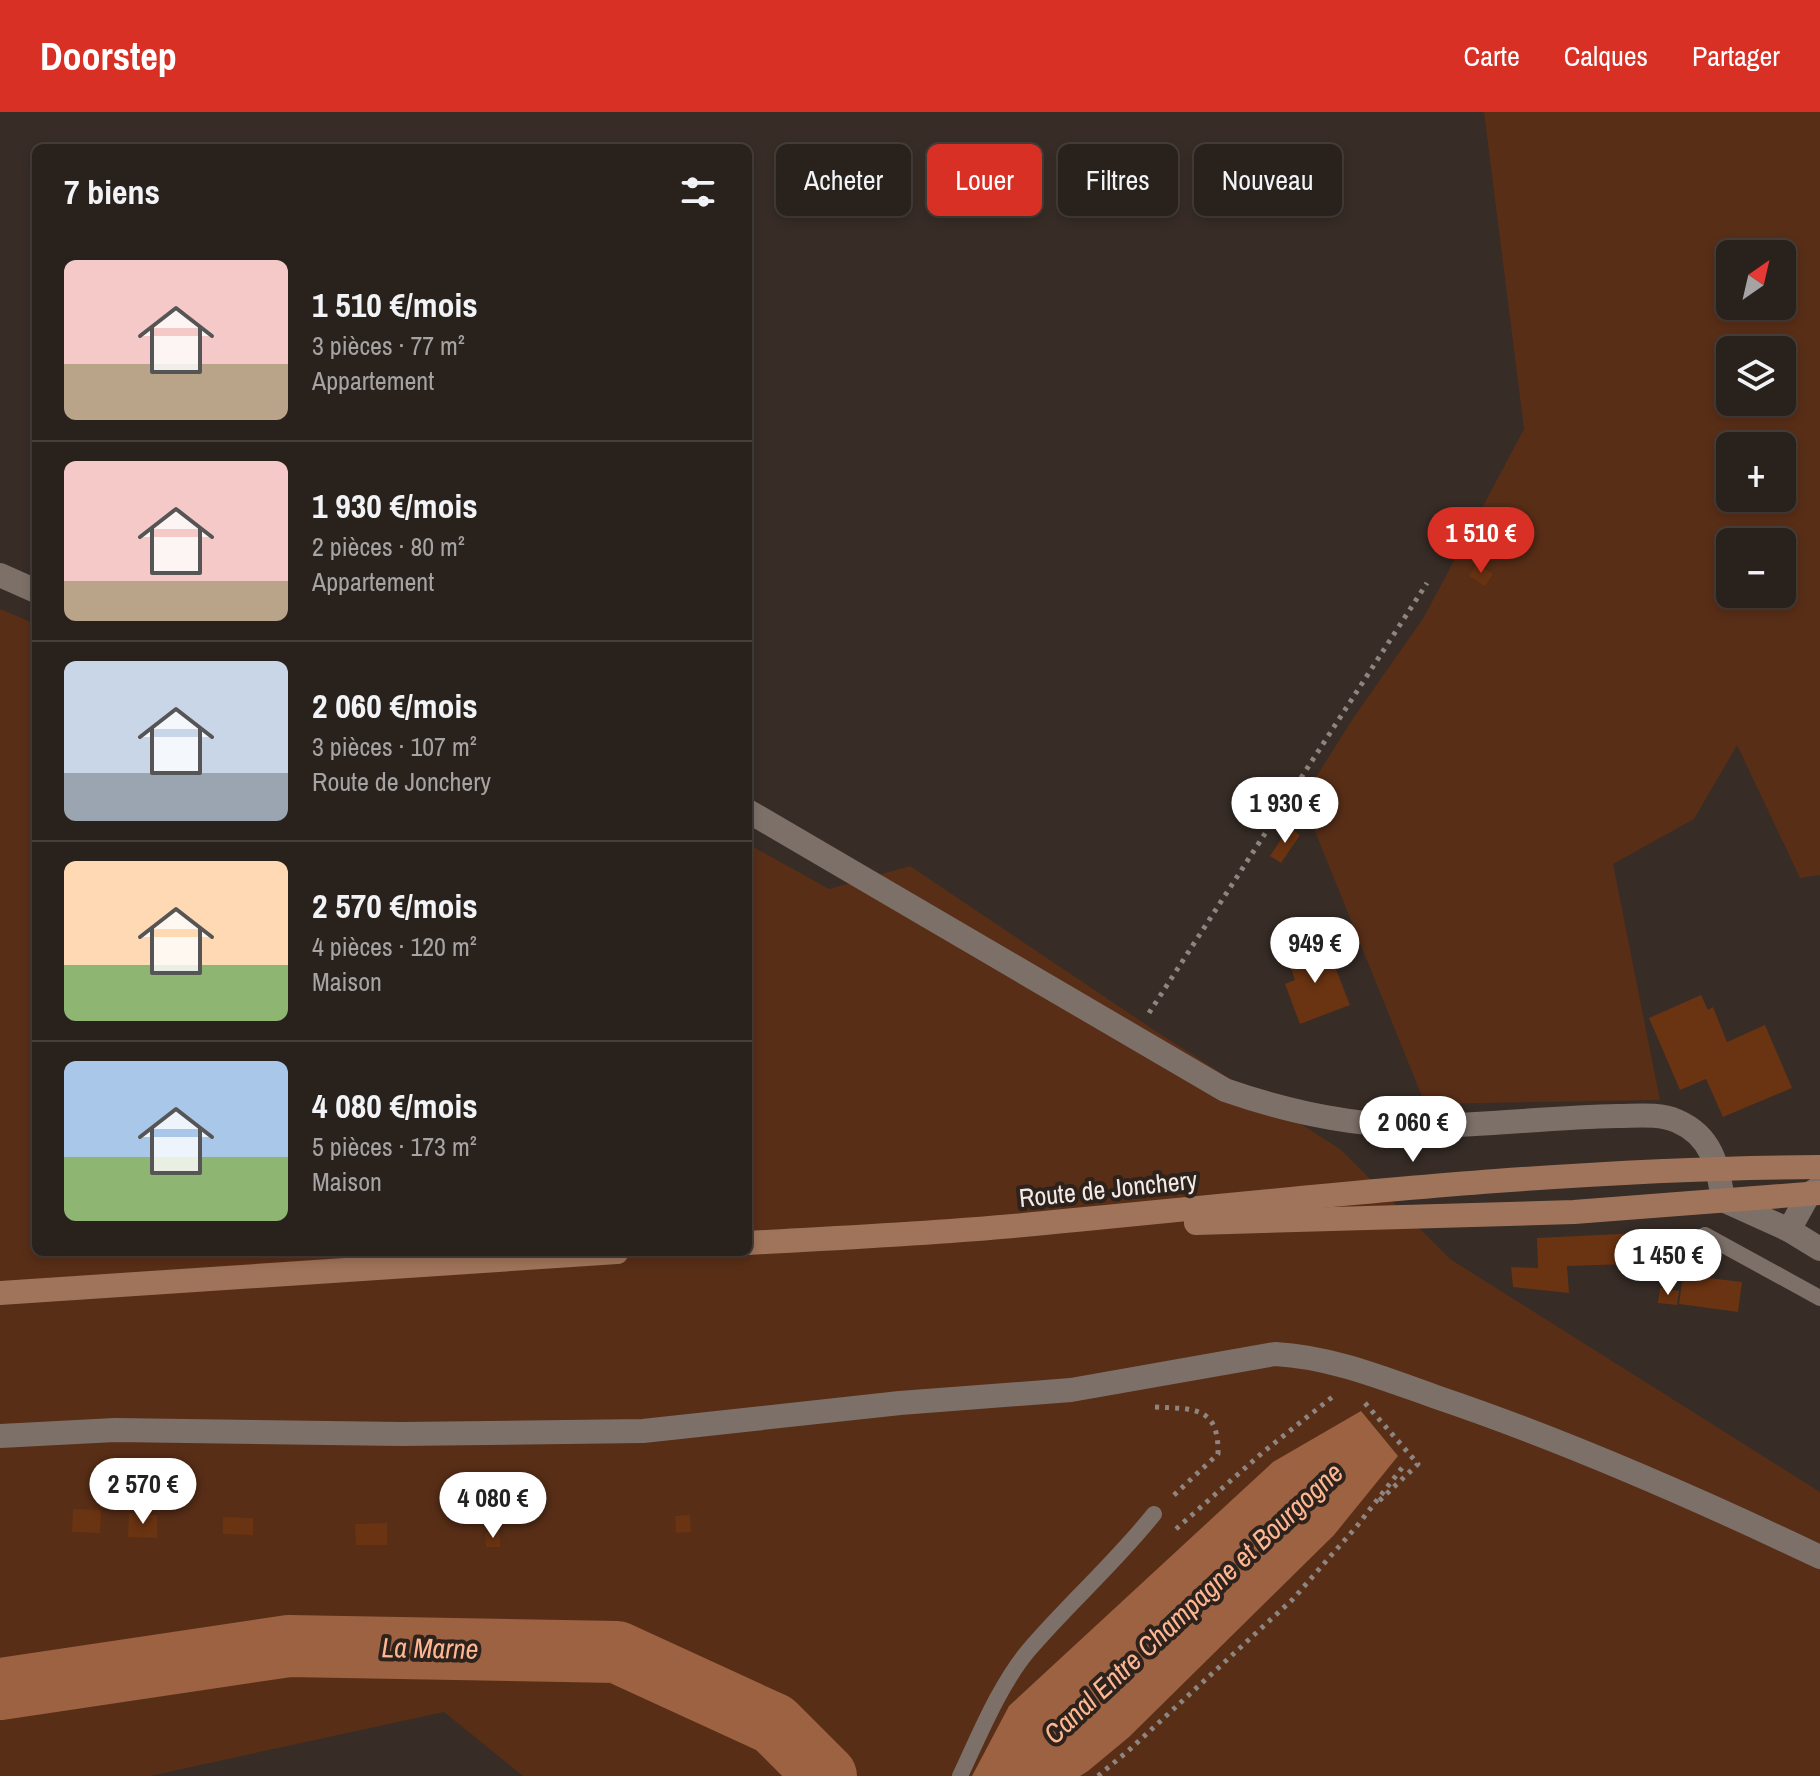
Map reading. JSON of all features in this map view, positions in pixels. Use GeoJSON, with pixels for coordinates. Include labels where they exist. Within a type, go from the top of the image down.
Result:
{"type":"FeatureCollection","features":[{"type":"Feature","properties":{"kind":"main road","name":"Route de Jonchery"},"geometry":{"type":"LineString","coordinates":[[1009,1226],[1373,1191],[1718,1168],[1820,1167]]}},
{"type":"Feature","properties":{"kind":"main road","name":"Route de Jonchery"},"geometry":{"type":"LineString","coordinates":[[1009,1226],[1398,1219],[1574,1212],[1816,1192]]}},
{"type":"Feature","properties":{"kind":"main road"},"geometry":{"type":"LineString","coordinates":[[752,1243],[1009,1226]]}},
{"type":"Feature","properties":{"kind":"main road"},"geometry":{"type":"LineString","coordinates":[[0,1293],[557,1256]]}},
{"type":"Feature","properties":{"kind":"street"},"geometry":{"type":"LineString","coordinates":[[0,575],[32,589]]}},
{"type":"Feature","properties":{"kind":"street"},"geometry":{"type":"LineString","coordinates":[[752,813],[1225,1090],[1272,1106],[1330,1119],[1426,1126],[1592,1116],[1663,1116],[1696,1132],[1705,1141],[1718,1168],[1723,1200],[1789,1230],[1820,1249]]}},
{"type":"Feature","properties":{"kind":"street"},"geometry":{"type":"LineString","coordinates":[[1789,1230],[1816,1192]]}},
{"type":"Feature","properties":{"kind":"street"},"geometry":{"type":"LineString","coordinates":[[0,1436],[115,1430],[401,1434],[643,1431],[900,1403],[1071,1390],[1275,1354],[1309,1356],[1366,1372],[1510,1422],[1815,1555]]}},
{"type":"Feature","properties":{"kind":"lane"},"geometry":{"type":"LineString","coordinates":[[1705,1235],[1820,1298]]}},
{"type":"Feature","properties":{"kind":"lane"},"geometry":{"type":"LineString","coordinates":[[960,1776],[1014,1671],[1028,1651],[1124,1552],[1154,1514]]}},
{"type":"Feature","properties":{"kind":"path"},"geometry":{"type":"LineString","coordinates":[[1133,1038],[1427,583]]}},
{"type":"Feature","properties":{"kind":"path"},"geometry":{"type":"LineString","coordinates":[[1316,1408],[1338,1393]]}},
{"type":"Feature","properties":{"kind":"path"},"geometry":{"type":"LineString","coordinates":[[1359,1397],[1418,1464],[1367,1513]]}},
{"type":"Feature","properties":{"kind":"path"},"geometry":{"type":"LineString","coordinates":[[1148,1407],[1195,1409],[1206,1415],[1218,1435],[1218,1454],[1154,1514]]}},
{"type":"Feature","properties":{"kind":"path"},"geometry":{"type":"LineString","coordinates":[[1098,1776],[1293,1599],[1405,1464]]}},
{"type":"Feature","properties":{"kind":"shaded area"},"geometry":{"type":"Polygon","coordinates":[[[1484,112],[1820,112],[1820,875],[1800,878],[1737,745],[1694,819],[1613,864],[1660,1100],[1425,1104],[1302,799],[1354,717],[1424,617],[1524,429],[1484,112]]]}},
{"type":"Feature","properties":{"kind":"shaded area"},"geometry":{"type":"Polygon","coordinates":[[[0,609],[32,622],[32,1256],[752,1256],[752,846],[829,889],[910,866],[1154,1030],[1340,1149],[1450,1259],[1820,1492],[1820,1776],[523,1776],[444,1712],[150,1776],[0,1776],[0,609]]]}},
{"type":"Feature","properties":{"kind":"water","name":"Canal Entre Champagne et Bourgogne"},"geometry":{"type":"Polygon","coordinates":[[[1361,1411],[1398,1456],[1334,1535],[1129,1737],[1080,1776],[972,1776],[1009,1706],[1273,1462],[1361,1411]]]}},
{"type":"Feature","properties":{"kind":"building"},"geometry":{"type":"Polygon","coordinates":[[[1477,564],[1493,574],[1485,586],[1469,576],[1477,564]]]}},
{"type":"Feature","properties":{"kind":"building"},"geometry":{"type":"Polygon","coordinates":[[[1289,827],[1300,835],[1281,863],[1270,856],[1289,827]]]}},
{"type":"Feature","properties":{"kind":"building"},"geometry":{"type":"Polygon","coordinates":[[[1326,944],[1350,1005],[1300,1024],[1285,984],[1295,980],[1287,957],[1326,944]]]}},
{"type":"Feature","properties":{"kind":"building"},"geometry":{"type":"Polygon","coordinates":[[[1701,995],[1708,1010],[1713,1007],[1727,1042],[1765,1025],[1792,1088],[1723,1117],[1706,1079],[1680,1090],[1649,1018],[1701,995]]]}},
{"type":"Feature","properties":{"kind":"building"},"geometry":{"type":"Polygon","coordinates":[[[1659,1232],[1661,1263],[1567,1266],[1569,1293],[1513,1287],[1511,1267],[1538,1268],[1537,1238],[1659,1232]]]}},
{"type":"Feature","properties":{"kind":"building"},"geometry":{"type":"Polygon","coordinates":[[[1683,1275],[1742,1282],[1738,1312],[1679,1304],[1683,1275]]]}},
{"type":"Feature","properties":{"kind":"building"},"geometry":{"type":"Polygon","coordinates":[[[1660,1288],[1679,1291],[1677,1305],[1658,1303],[1660,1288]]]}},
{"type":"Feature","properties":{"kind":"building"},"geometry":{"type":"Polygon","coordinates":[[[73,1509],[101,1510],[100,1533],[72,1532],[73,1509]]]}},
{"type":"Feature","properties":{"kind":"building"},"geometry":{"type":"Polygon","coordinates":[[[129,1513],[157,1515],[157,1538],[128,1537],[129,1513]]]}},
{"type":"Feature","properties":{"kind":"building"},"geometry":{"type":"Polygon","coordinates":[[[690,1515],[691,1532],[676,1533],[675,1516],[690,1515]]]}},
{"type":"Feature","properties":{"kind":"building"},"geometry":{"type":"Polygon","coordinates":[[[223,1517],[253,1518],[253,1535],[223,1534],[223,1517]]]}},
{"type":"Feature","properties":{"kind":"building"},"geometry":{"type":"Polygon","coordinates":[[[387,1523],[387,1545],[356,1545],[355,1524],[387,1523]]]}},
{"type":"Feature","properties":{"kind":"building"},"geometry":{"type":"Polygon","coordinates":[[[500,1532],[500,1547],[486,1547],[485,1533],[500,1532]]]}},
{"type":"Feature","properties":{"kind":"waterway","name":"La Marne"},"geometry":{"type":"LineString","coordinates":[[0,1689],[289,1646],[617,1652],[774,1724],[826,1776]]}}]}
